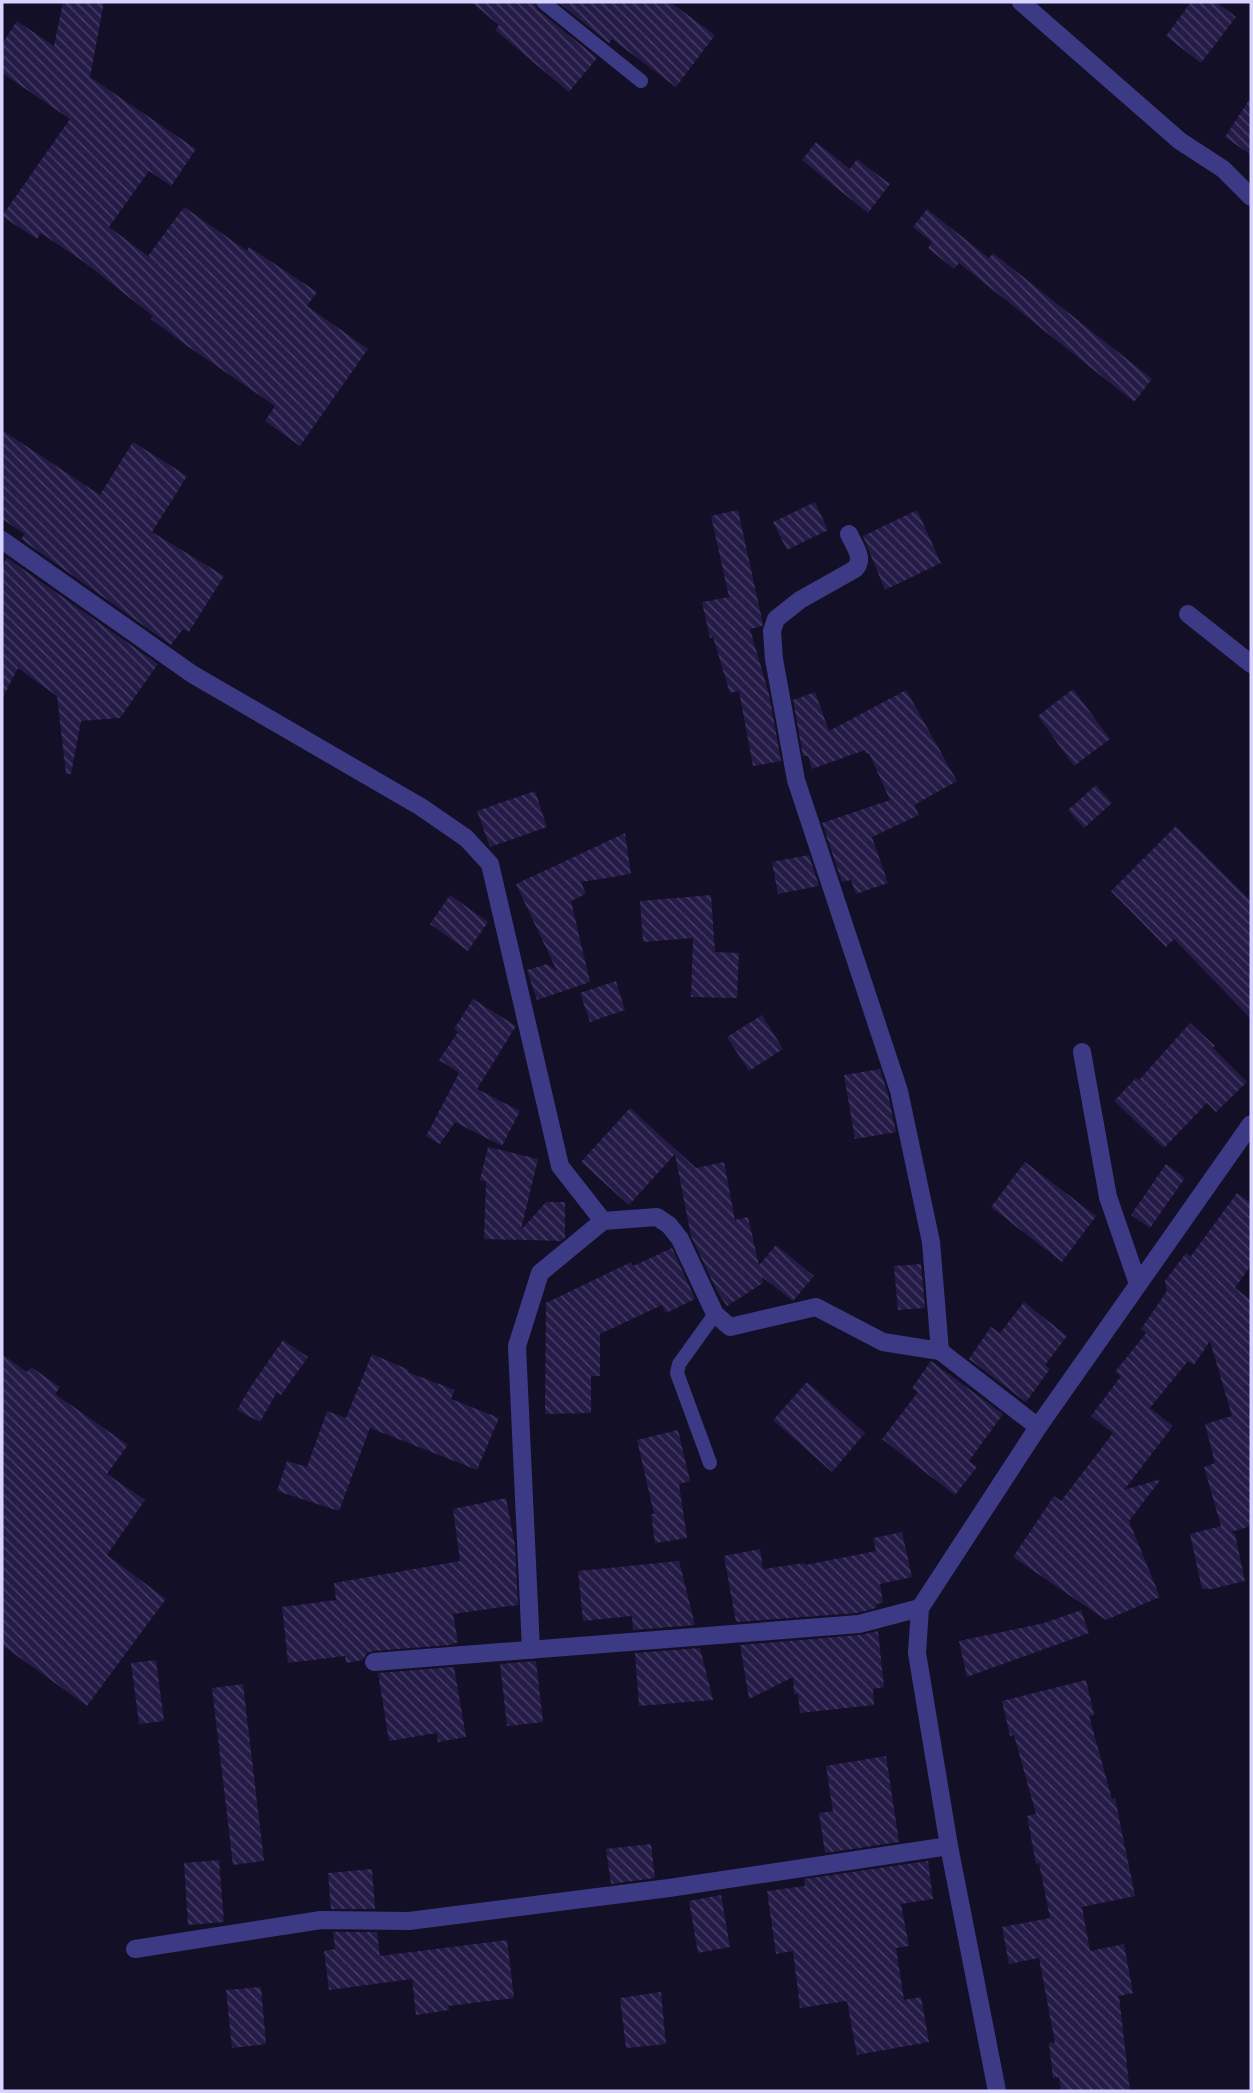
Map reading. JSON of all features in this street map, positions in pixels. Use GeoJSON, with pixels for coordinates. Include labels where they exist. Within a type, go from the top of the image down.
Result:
{"type":"FeatureCollection","features":[{"type":"Feature","properties":{"kind":"street"},"geometry":{"type":"LineString","coordinates":[[1021,2],[1180,141],[1223,169],[1251,197]]}},
{"type":"Feature","properties":{"kind":"street"},"geometry":{"type":"LineString","coordinates":[[849,534],[860,557],[859,565],[800,600],[776,619],[772,631],[774,659],[796,780],[899,1091],[930,1242],[940,1351]]}},
{"type":"Feature","properties":{"kind":"street"},"geometry":{"type":"LineString","coordinates":[[2,540],[192,674],[421,807],[466,838],[490,864],[560,1166],[603,1221]]}},
{"type":"Feature","properties":{"kind":"street"},"geometry":{"type":"LineString","coordinates":[[1188,614],[1251,664]]}},
{"type":"Feature","properties":{"kind":"street"},"geometry":{"type":"LineString","coordinates":[[1082,1052],[1108,1197],[1138,1284]]}},
{"type":"Feature","properties":{"kind":"street"},"geometry":{"type":"LineString","coordinates":[[997,2091],[949,1846],[917,1653],[920,1608],[1038,1427],[1251,1124]]}},
{"type":"Feature","properties":{"kind":"street"},"geometry":{"type":"LineString","coordinates":[[531,1650],[517,1346],[540,1273],[603,1221],[657,1217],[669,1225],[680,1239],[715,1314],[730,1326],[816,1307],[883,1342],[940,1351],[1038,1427]]}},
{"type":"Feature","properties":{"kind":"street"},"geometry":{"type":"LineString","coordinates":[[374,1662],[859,1624],[920,1608]]}},
{"type":"Feature","properties":{"kind":"street"},"geometry":{"type":"LineString","coordinates":[[135,1949],[321,1920],[409,1920],[669,1888],[949,1846]]}},
{"type":"Feature","properties":{"kind":"lane"},"geometry":{"type":"LineString","coordinates":[[543,2],[641,81]]}},
{"type":"Feature","properties":{"kind":"lane"},"geometry":{"type":"LineString","coordinates":[[710,1463],[677,1373],[679,1364],[715,1314]]}},
{"type":"Feature","properties":{"kind":"building"},"geometry":{"type":"Polygon","coordinates":[[[63,2],[104,2],[90,77],[196,149],[171,186],[149,171],[109,227],[148,256],[184,207],[247,251],[249,247],[317,292],[307,306],[368,349],[300,446],[265,421],[275,406],[151,319],[153,316],[84,262],[41,233],[37,239],[2,216],[70,119],[2,73],[2,44],[17,21],[54,46],[63,2]]]}},
{"type":"Feature","properties":{"kind":"building"},"geometry":{"type":"Polygon","coordinates":[[[471,2],[534,2],[537,9],[597,58],[569,92],[495,30],[499,25],[471,2]]]}},
{"type":"Feature","properties":{"kind":"building"},"geometry":{"type":"Polygon","coordinates":[[[558,2],[670,2],[715,35],[676,87],[612,39],[609,43],[558,2]]]}},
{"type":"Feature","properties":{"kind":"building"},"geometry":{"type":"Polygon","coordinates":[[[1191,2],[1216,2],[1236,17],[1201,63],[1166,36],[1191,2]]]}},
{"type":"Feature","properties":{"kind":"building"},"geometry":{"type":"Polygon","coordinates":[[[1251,97],[1251,155],[1225,137],[1251,97]]]}},
{"type":"Feature","properties":{"kind":"building"},"geometry":{"type":"Polygon","coordinates":[[[816,142],[850,169],[857,159],[890,184],[868,213],[802,160],[816,142]]]}},
{"type":"Feature","properties":{"kind":"building"},"geometry":{"type":"Polygon","coordinates":[[[927,209],[989,258],[993,253],[1152,379],[1134,402],[959,263],[954,269],[928,248],[932,242],[913,227],[927,209]]]}},
{"type":"Feature","properties":{"kind":"building"},"geometry":{"type":"Polygon","coordinates":[[[2,430],[100,495],[133,442],[187,476],[152,532],[224,576],[189,632],[183,629],[171,645],[21,539],[25,534],[2,519],[2,430]]]}},
{"type":"Feature","properties":{"kind":"building"},"geometry":{"type":"Polygon","coordinates":[[[815,502],[828,530],[787,550],[773,522],[815,502]]]}},
{"type":"Feature","properties":{"kind":"building"},"geometry":{"type":"Polygon","coordinates":[[[738,510],[763,624],[750,629],[769,694],[781,761],[753,766],[739,691],[730,693],[713,637],[710,638],[702,602],[729,597],[711,516],[738,510]]]}},
{"type":"Feature","properties":{"kind":"building"},"geometry":{"type":"Polygon","coordinates":[[[917,510],[941,563],[885,590],[863,536],[917,510]]]}},
{"type":"Feature","properties":{"kind":"building"},"geometry":{"type":"Polygon","coordinates":[[[7,558],[158,664],[120,718],[81,721],[71,774],[66,774],[57,696],[18,668],[2,699],[2,566],[7,558]]]}},
{"type":"Feature","properties":{"kind":"building"},"geometry":{"type":"Polygon","coordinates":[[[1073,689],[1110,739],[1074,766],[1038,716],[1073,689]]]}},
{"type":"Feature","properties":{"kind":"building"},"geometry":{"type":"Polygon","coordinates":[[[906,690],[957,781],[914,805],[919,815],[872,837],[888,883],[856,894],[851,880],[842,882],[822,823],[890,800],[869,753],[865,750],[812,769],[808,756],[803,756],[793,700],[815,692],[829,731],[906,690]]]}},
{"type":"Feature","properties":{"kind":"building"},"geometry":{"type":"Polygon","coordinates":[[[1096,785],[1112,803],[1084,828],[1068,810],[1096,785]]]}},
{"type":"Feature","properties":{"kind":"building"},"geometry":{"type":"Polygon","coordinates":[[[535,791],[547,827],[490,847],[477,811],[535,791]]]}},
{"type":"Feature","properties":{"kind":"building"},"geometry":{"type":"Polygon","coordinates":[[[1176,826],[1251,901],[1251,1019],[1174,939],[1166,947],[1111,891],[1176,826]]]}},
{"type":"Feature","properties":{"kind":"building"},"geometry":{"type":"Polygon","coordinates":[[[625,833],[631,874],[581,882],[586,894],[571,901],[590,982],[537,1000],[527,970],[547,964],[557,971],[516,884],[625,833]]]}},
{"type":"Feature","properties":{"kind":"building"},"geometry":{"type":"Polygon","coordinates":[[[809,855],[819,886],[778,894],[772,862],[809,855]]]}},
{"type":"Feature","properties":{"kind":"building"},"geometry":{"type":"Polygon","coordinates":[[[450,895],[488,922],[468,951],[430,924],[450,895]]]}},
{"type":"Feature","properties":{"kind":"building"},"geometry":{"type":"Polygon","coordinates":[[[711,895],[715,952],[739,953],[737,998],[691,997],[693,938],[643,942],[640,901],[711,895]]]}},
{"type":"Feature","properties":{"kind":"building"},"geometry":{"type":"Polygon","coordinates":[[[616,981],[625,1010],[590,1022],[580,993],[616,981]]]}},
{"type":"Feature","properties":{"kind":"building"},"geometry":{"type":"Polygon","coordinates":[[[473,999],[516,1026],[477,1089],[520,1111],[502,1146],[455,1122],[440,1144],[426,1136],[459,1073],[439,1060],[458,1032],[454,1029],[473,999]]]}},
{"type":"Feature","properties":{"kind":"building"},"geometry":{"type":"Polygon","coordinates":[[[762,1015],[783,1049],[749,1071],[727,1037],[762,1015]]]}},
{"type":"Feature","properties":{"kind":"building"},"geometry":{"type":"Polygon","coordinates":[[[1190,1023],[1247,1082],[1216,1112],[1207,1103],[1164,1148],[1114,1101],[1136,1078],[1139,1080],[1190,1023]]]}},
{"type":"Feature","properties":{"kind":"building"},"geometry":{"type":"Polygon","coordinates":[[[880,1069],[896,1132],[855,1139],[844,1075],[880,1069]]]}},
{"type":"Feature","properties":{"kind":"building"},"geometry":{"type":"Polygon","coordinates":[[[630,1108],[696,1168],[724,1162],[735,1220],[748,1217],[759,1265],[776,1245],[814,1276],[793,1301],[762,1277],[763,1283],[727,1306],[691,1236],[675,1154],[629,1205],[581,1162],[630,1108]]]}},
{"type":"Feature","properties":{"kind":"building"},"geometry":{"type":"Polygon","coordinates":[[[488,1147],[538,1159],[521,1230],[546,1202],[565,1202],[565,1238],[561,1241],[484,1239],[486,1182],[480,1180],[488,1147]]]}},
{"type":"Feature","properties":{"kind":"building"},"geometry":{"type":"Polygon","coordinates":[[[1025,1162],[1096,1216],[1062,1262],[991,1207],[1025,1162]]]}},
{"type":"Feature","properties":{"kind":"building"},"geometry":{"type":"Polygon","coordinates":[[[1166,1164],[1185,1178],[1150,1228],[1131,1215],[1166,1164]]]}},
{"type":"Feature","properties":{"kind":"building"},"geometry":{"type":"Polygon","coordinates":[[[1237,1193],[1251,1203],[1251,1265],[1235,1288],[1251,1300],[1251,1526],[1231,1532],[1235,1534],[1245,1581],[1202,1589],[1190,1534],[1221,1526],[1204,1467],[1215,1463],[1205,1424],[1232,1416],[1210,1341],[1194,1365],[1188,1361],[1150,1408],[1173,1426],[1124,1490],[1161,1479],[1129,1521],[1160,1597],[1106,1620],[1013,1557],[1054,1496],[1061,1501],[1113,1433],[1091,1416],[1121,1376],[1115,1372],[1146,1333],[1141,1329],[1167,1291],[1165,1281],[1186,1253],[1191,1256],[1237,1193]]]}},
{"type":"Feature","properties":{"kind":"building"},"geometry":{"type":"Polygon","coordinates":[[[672,1248],[695,1299],[666,1313],[662,1305],[600,1334],[600,1376],[591,1376],[591,1413],[545,1414],[546,1303],[631,1262],[633,1266],[672,1248]]]}},
{"type":"Feature","properties":{"kind":"building"},"geometry":{"type":"Polygon","coordinates":[[[921,1264],[925,1308],[898,1310],[894,1266],[921,1264]]]}},
{"type":"Feature","properties":{"kind":"building"},"geometry":{"type":"Polygon","coordinates":[[[1024,1302],[1067,1336],[1045,1365],[1050,1369],[1026,1402],[969,1359],[991,1327],[1000,1333],[1024,1302]]]}},
{"type":"Feature","properties":{"kind":"building"},"geometry":{"type":"Polygon","coordinates":[[[283,1340],[308,1357],[281,1395],[277,1392],[260,1422],[237,1410],[283,1340]]]}},
{"type":"Feature","properties":{"kind":"building"},"geometry":{"type":"Polygon","coordinates":[[[2,1354],[27,1372],[31,1367],[60,1387],[55,1394],[128,1445],[107,1474],[145,1500],[107,1555],[166,1599],[87,1706],[2,1645],[2,1354]]]}},
{"type":"Feature","properties":{"kind":"building"},"geometry":{"type":"Polygon","coordinates":[[[372,1354],[409,1370],[408,1372],[455,1390],[451,1399],[499,1418],[477,1470],[370,1428],[339,1511],[277,1491],[287,1461],[307,1467],[327,1411],[346,1418],[372,1354]]]}},
{"type":"Feature","properties":{"kind":"building"},"geometry":{"type":"Polygon","coordinates":[[[931,1361],[1003,1414],[969,1461],[977,1467],[955,1495],[882,1439],[918,1392],[912,1388],[931,1361]]]}},
{"type":"Feature","properties":{"kind":"building"},"geometry":{"type":"Polygon","coordinates":[[[807,1382],[865,1433],[832,1472],[773,1420],[807,1382]]]}},
{"type":"Feature","properties":{"kind":"building"},"geometry":{"type":"Polygon","coordinates":[[[678,1430],[690,1481],[679,1484],[687,1538],[655,1543],[651,1514],[654,1514],[637,1440],[678,1430]]]}},
{"type":"Feature","properties":{"kind":"building"},"geometry":{"type":"Polygon","coordinates":[[[506,1498],[515,1545],[518,1605],[453,1614],[458,1642],[450,1645],[373,1651],[367,1653],[363,1660],[346,1663],[345,1656],[288,1663],[282,1607],[336,1600],[334,1583],[460,1561],[453,1509],[506,1498]]]}},
{"type":"Feature","properties":{"kind":"building"},"geometry":{"type":"Polygon","coordinates":[[[902,1532],[912,1577],[880,1584],[883,1603],[876,1604],[876,1608],[857,1613],[736,1622],[724,1556],[760,1549],[763,1569],[805,1565],[876,1551],[873,1538],[902,1532]]]}},
{"type":"Feature","properties":{"kind":"building"},"geometry":{"type":"Polygon","coordinates":[[[679,1561],[695,1625],[633,1630],[632,1616],[583,1621],[578,1571],[679,1561]]]}},
{"type":"Feature","properties":{"kind":"building"},"geometry":{"type":"Polygon","coordinates":[[[1081,1610],[1089,1633],[967,1677],[959,1641],[1044,1623],[1081,1610]]]}},
{"type":"Feature","properties":{"kind":"building"},"geometry":{"type":"Polygon","coordinates":[[[878,1631],[884,1687],[873,1689],[874,1705],[800,1713],[798,1694],[794,1694],[793,1677],[749,1699],[740,1645],[860,1635],[878,1631]]]}},
{"type":"Feature","properties":{"kind":"building"},"geometry":{"type":"Polygon","coordinates":[[[700,1648],[713,1700],[639,1706],[635,1653],[700,1648]]]}},
{"type":"Feature","properties":{"kind":"building"},"geometry":{"type":"Polygon","coordinates":[[[156,1660],[164,1721],[139,1724],[131,1663],[156,1660]]]}},
{"type":"Feature","properties":{"kind":"building"},"geometry":{"type":"Polygon","coordinates":[[[536,1661],[543,1722],[507,1726],[500,1664],[536,1661]]]}},
{"type":"Feature","properties":{"kind":"building"},"geometry":{"type":"Polygon","coordinates":[[[454,1667],[466,1737],[438,1742],[437,1733],[389,1741],[378,1673],[454,1667]]]}},
{"type":"Feature","properties":{"kind":"building"},"geometry":{"type":"Polygon","coordinates":[[[1086,1680],[1094,1715],[1089,1716],[1112,1799],[1115,1798],[1135,1896],[1082,1907],[1090,1951],[1124,1944],[1133,1993],[1119,1996],[1130,2091],[1061,2091],[1059,2077],[1053,2078],[1049,2043],[1055,2043],[1039,1958],[1009,1964],[1002,1927],[1050,1918],[1027,1816],[1036,1814],[1014,1735],[1010,1736],[1002,1701],[1086,1680]]]}},
{"type":"Feature","properties":{"kind":"building"},"geometry":{"type":"Polygon","coordinates":[[[243,1684],[264,1861],[233,1865],[212,1688],[243,1684]]]}},
{"type":"Feature","properties":{"kind":"building"},"geometry":{"type":"Polygon","coordinates":[[[886,1756],[899,1842],[825,1853],[819,1813],[833,1811],[826,1766],[886,1756]]]}},
{"type":"Feature","properties":{"kind":"building"},"geometry":{"type":"Polygon","coordinates":[[[651,1844],[655,1878],[611,1884],[606,1849],[651,1844]]]}},
{"type":"Feature","properties":{"kind":"building"},"geometry":{"type":"Polygon","coordinates":[[[219,1860],[224,1922],[188,1925],[184,1863],[219,1860]]]}},
{"type":"Feature","properties":{"kind":"building"},"geometry":{"type":"Polygon","coordinates":[[[928,1861],[933,1899],[901,1904],[909,1946],[896,1948],[904,2000],[921,1997],[929,2042],[857,2055],[847,2001],[800,2008],[793,1951],[776,1954],[767,1891],[805,1886],[804,1879],[928,1861]]]}},
{"type":"Feature","properties":{"kind":"building"},"geometry":{"type":"Polygon","coordinates":[[[372,1869],[375,1909],[331,1909],[328,1873],[372,1869]]]}},
{"type":"Feature","properties":{"kind":"building"},"geometry":{"type":"Polygon","coordinates":[[[721,1895],[730,1947],[698,1953],[689,1901],[721,1895]]]}},
{"type":"Feature","properties":{"kind":"building"},"geometry":{"type":"Polygon","coordinates":[[[333,1932],[377,1932],[380,1956],[507,1940],[514,1998],[448,2006],[449,2010],[416,2015],[412,1979],[329,1990],[324,1951],[335,1949],[333,1932]]]}},
{"type":"Feature","properties":{"kind":"building"},"geometry":{"type":"Polygon","coordinates":[[[261,1987],[266,2044],[232,2048],[226,1990],[261,1987]]]}},
{"type":"Feature","properties":{"kind":"building"},"geometry":{"type":"Polygon","coordinates":[[[661,1992],[666,2044],[626,2048],[620,1998],[661,1992]]]}}]}
